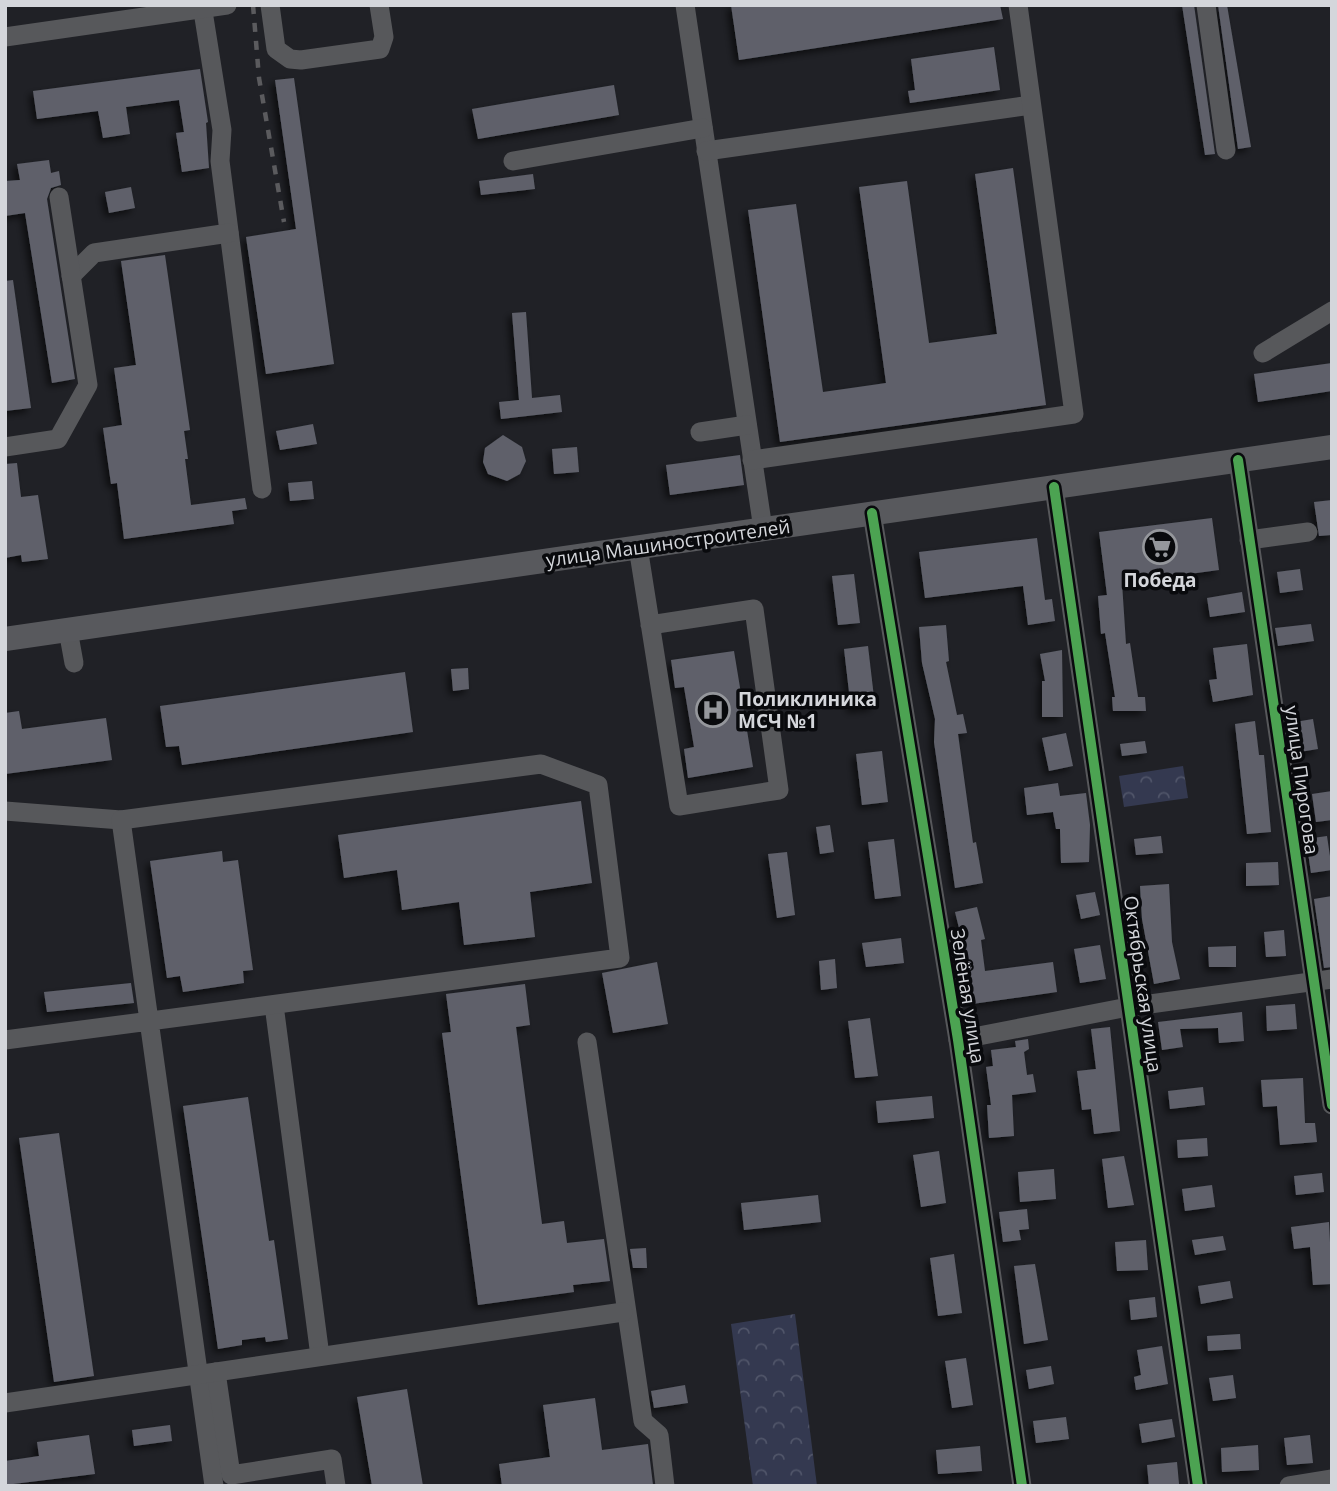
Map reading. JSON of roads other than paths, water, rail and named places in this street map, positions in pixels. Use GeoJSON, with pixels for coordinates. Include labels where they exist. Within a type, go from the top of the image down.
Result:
{"type":"FeatureCollection","features":[{"type":"Feature","properties":{"kind":"main road","name":"улица Машиностроителей"},"geometry":{"type":"LineString","coordinates":[[5,639],[1332,447]]}},
{"type":"Feature","properties":{"kind":"street"},"geometry":{"type":"LineString","coordinates":[[5,37],[227,5]]}},
{"type":"Feature","properties":{"kind":"street"},"geometry":{"type":"LineString","coordinates":[[270,5],[276,49],[290,59],[301,60],[380,49],[384,37],[379,5]]}},
{"type":"Feature","properties":{"kind":"street"},"geometry":{"type":"LineString","coordinates":[[685,5],[763,529]]}},
{"type":"Feature","properties":{"kind":"street"},"geometry":{"type":"LineString","coordinates":[[752,460],[1074,414],[1018,5]]}},
{"type":"Feature","properties":{"kind":"street"},"geometry":{"type":"LineString","coordinates":[[1206,5],[1226,150]]}},
{"type":"Feature","properties":{"kind":"street"},"geometry":{"type":"LineString","coordinates":[[202,7],[222,130],[220,160],[262,489]]}},
{"type":"Feature","properties":{"kind":"street"},"geometry":{"type":"LineString","coordinates":[[706,151],[1031,105]]}},
{"type":"Feature","properties":{"kind":"street"},"geometry":{"type":"LineString","coordinates":[[513,162],[703,128]]}},
{"type":"Feature","properties":{"kind":"street"},"geometry":{"type":"LineString","coordinates":[[5,447],[58,439],[88,385],[59,197]]}},
{"type":"Feature","properties":{"kind":"street"},"geometry":{"type":"LineString","coordinates":[[71,276],[94,253],[229,233]]}},
{"type":"Feature","properties":{"kind":"street"},"geometry":{"type":"LineString","coordinates":[[1263,353],[1332,311]]}},
{"type":"Feature","properties":{"kind":"street"},"geometry":{"type":"LineString","coordinates":[[700,432],[747,425]]}},
{"type":"Feature","properties":{"kind":"street","name":"улица Пирогова"},"geometry":{"type":"LineString","coordinates":[[1238,460],[1323,981],[1332,1105]]}},
{"type":"Feature","properties":{"kind":"street","name":"Октябрьская улица"},"geometry":{"type":"LineString","coordinates":[[1054,487],[1198,1486]]}},
{"type":"Feature","properties":{"kind":"street","name":"Зелёная улица"},"geometry":{"type":"LineString","coordinates":[[872,513],[958,1040],[1021,1486]]}},
{"type":"Feature","properties":{"kind":"street"},"geometry":{"type":"LineString","coordinates":[[1250,540],[1308,532]]}},
{"type":"Feature","properties":{"kind":"street"},"geometry":{"type":"LineString","coordinates":[[638,547],[650,625],[679,806],[779,790],[754,608],[650,625]]}},
{"type":"Feature","properties":{"kind":"street"},"geometry":{"type":"LineString","coordinates":[[68,630],[74,663]]}},
{"type":"Feature","properties":{"kind":"street"},"geometry":{"type":"LineString","coordinates":[[5,811],[121,820],[541,764],[598,785],[620,958],[5,1040]]}},
{"type":"Feature","properties":{"kind":"street"},"geometry":{"type":"LineString","coordinates":[[121,820],[149,1021],[207,1373],[231,1475],[332,1459],[336,1486]]}},
{"type":"Feature","properties":{"kind":"street"},"geometry":{"type":"LineString","coordinates":[[958,1040],[1128,1007],[1323,981]]}},
{"type":"Feature","properties":{"kind":"street"},"geometry":{"type":"LineString","coordinates":[[274,1005],[320,1356]]}},
{"type":"Feature","properties":{"kind":"street"},"geometry":{"type":"LineString","coordinates":[[587,1042],[643,1421],[659,1435],[665,1486]]}},
{"type":"Feature","properties":{"kind":"street"},"geometry":{"type":"LineString","coordinates":[[5,1403],[623,1312]]}},
{"type":"Feature","properties":{"kind":"street"},"geometry":{"type":"LineString","coordinates":[[207,1373],[214,1486]]}},
{"type":"Feature","properties":{"kind":"street"},"geometry":{"type":"LineString","coordinates":[[1289,1486],[1332,1479]]}},
{"type":"Feature","properties":{"kind":"railway"},"geometry":{"type":"LineString","coordinates":[[253,5],[259,78],[284,222]]}},
{"type":"Feature","properties":{"kind":"place","name":"Победа"},"geometry":{"type":"Point","coordinates":[1160,547]}},
{"type":"Feature","properties":{"kind":"place","name":"Поликлиника МСЧ №1"},"geometry":{"type":"Point","coordinates":[713,710]}}]}
